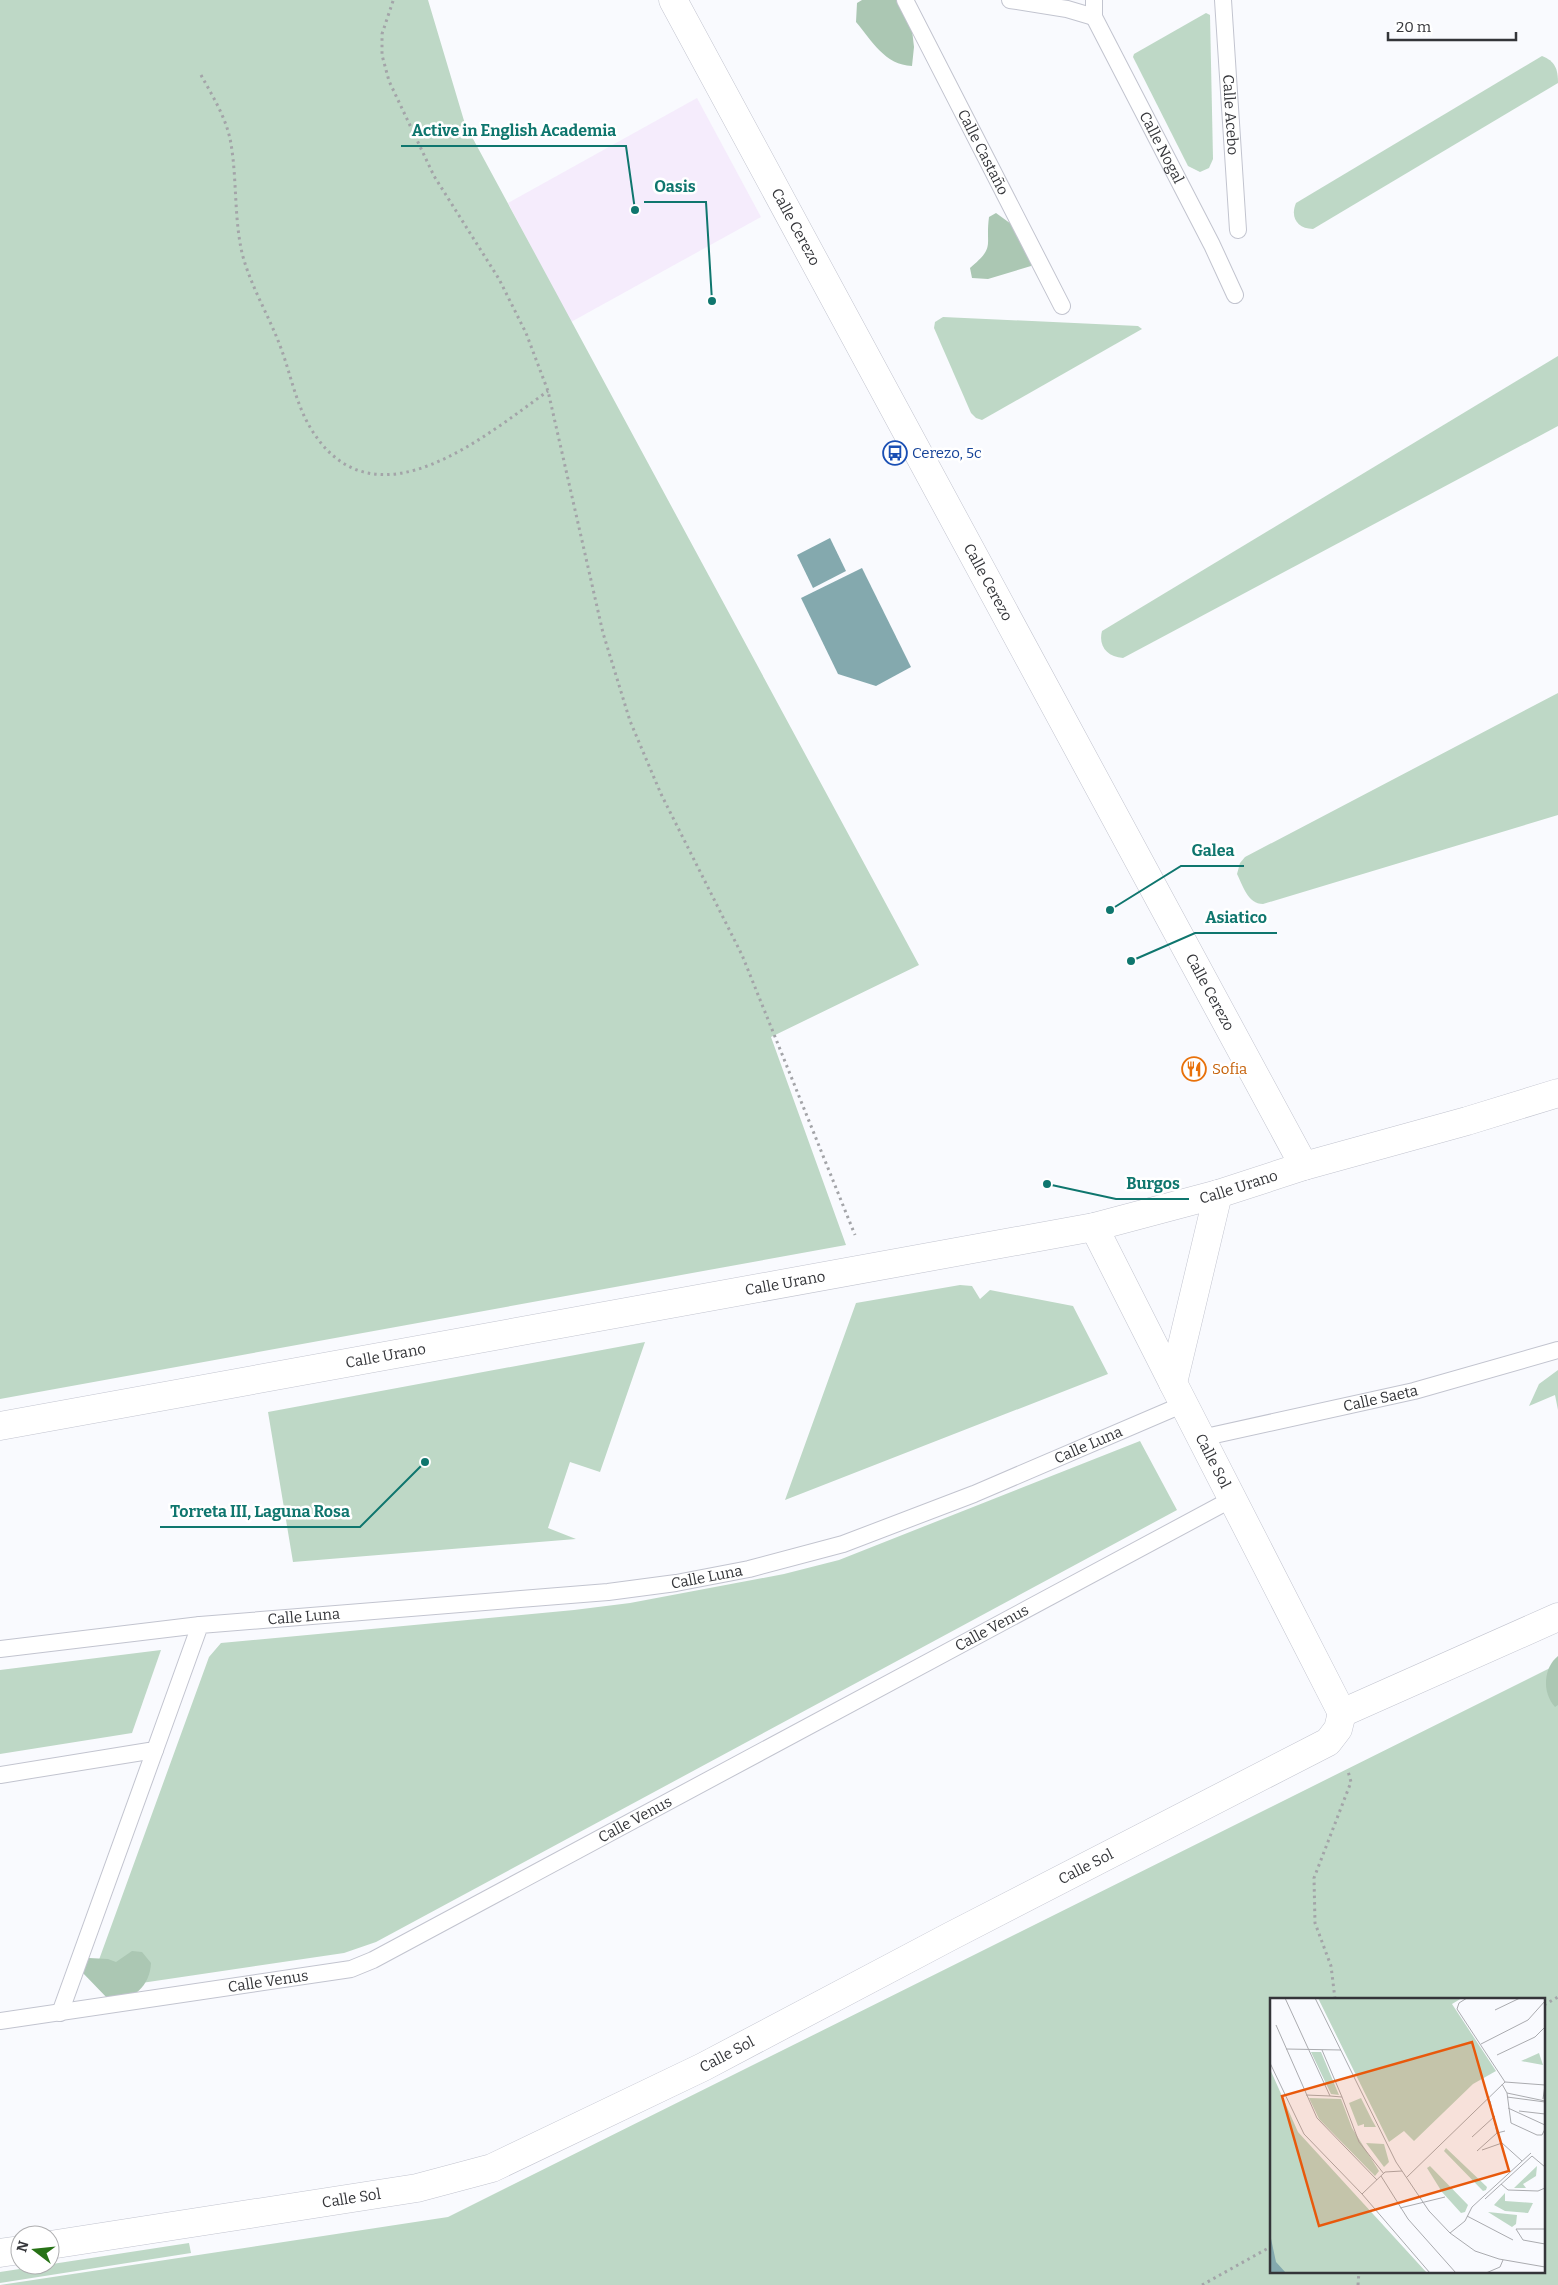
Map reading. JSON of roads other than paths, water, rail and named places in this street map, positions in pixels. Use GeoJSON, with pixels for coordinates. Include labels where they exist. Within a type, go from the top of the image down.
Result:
{"type":"FeatureCollection","features":[{"type":"Feature","properties":{"kind":"street","name":"Calle Cerezo"},"geometry":{"type":"LineString","coordinates":[[673,0],[1304,1166]]}},
{"type":"Feature","properties":{"kind":"street","name":"Calle Urano"},"geometry":{"type":"LineString","coordinates":[[0,1426],[1094,1227],[1218,1194],[1304,1166],[1467,1121],[1558,1093]]}},
{"type":"Feature","properties":{"kind":"street"},"geometry":{"type":"LineString","coordinates":[[1179,1394],[1218,1194]]}},
{"type":"Feature","properties":{"kind":"street","name":"Calle Sol"},"geometry":{"type":"LineString","coordinates":[[1094,1227],[1202,1438],[1340,1721]]}},
{"type":"Feature","properties":{"kind":"street","name":"Calle Sol"},"geometry":{"type":"LineString","coordinates":[[60,2243],[417,2188],[492,2168],[703,2067],[951,1936],[1328,1742],[1340,1721],[1558,1618]]}},
{"type":"Feature","properties":{"kind":"lane","name":"Calle Castaño"},"geometry":{"type":"LineString","coordinates":[[905,0],[1062,306]]}},
{"type":"Feature","properties":{"kind":"lane"},"geometry":{"type":"LineString","coordinates":[[1010,0],[1067,10],[1094,17]]}},
{"type":"Feature","properties":{"kind":"lane","name":"Calle Nogal"},"geometry":{"type":"LineString","coordinates":[[1094,0],[1094,17],[1212,245],[1234,295]]}},
{"type":"Feature","properties":{"kind":"lane","name":"Calle Acebo"},"geometry":{"type":"LineString","coordinates":[[1224,0],[1238,230]]}},
{"type":"Feature","properties":{"kind":"lane","name":"Calle Saeta"},"geometry":{"type":"LineString","coordinates":[[1202,1438],[1414,1391],[1558,1350]]}},
{"type":"Feature","properties":{"kind":"lane","name":"Calle Luna"},"geometry":{"type":"LineString","coordinates":[[0,1649],[200,1625],[608,1592],[676,1583],[749,1569],[852,1541],[974,1494],[1179,1394]]}},
{"type":"Feature","properties":{"kind":"lane","name":"Calle Venus"},"geometry":{"type":"LineString","coordinates":[[0,2021],[351,1969],[373,1960],[1232,1499]]}},
{"type":"Feature","properties":{"kind":"lane"},"geometry":{"type":"LineString","coordinates":[[60,2013],[200,1625]]}},
{"type":"Feature","properties":{"kind":"lane"},"geometry":{"type":"LineString","coordinates":[[0,1775],[155,1750]]}},
{"type":"Feature","properties":{"kind":"water"},"geometry":{"type":"Polygon","coordinates":[[[830,538],[846,571],[813,588],[797,555],[830,538]]]}},
{"type":"Feature","properties":{"kind":"water"},"geometry":{"type":"Polygon","coordinates":[[[862,568],[911,667],[876,686],[838,674],[801,598],[862,568]]]}},
{"type":"Feature","properties":{"kind":"place","name":"Active in English Academia"},"geometry":{"type":"Point","coordinates":[635,210]}},
{"type":"Feature","properties":{"kind":"place","name":"Oasis"},"geometry":{"type":"Point","coordinates":[712,301]}},
{"type":"Feature","properties":{"kind":"place","name":"Cerezo, 5c"},"geometry":{"type":"Point","coordinates":[895,453]}},
{"type":"Feature","properties":{"kind":"place","name":"Galea"},"geometry":{"type":"Point","coordinates":[1110,910]}},
{"type":"Feature","properties":{"kind":"place","name":"Asiatico"},"geometry":{"type":"Point","coordinates":[1131,961]}},
{"type":"Feature","properties":{"kind":"place","name":"Sofia"},"geometry":{"type":"Point","coordinates":[1194,1069]}},
{"type":"Feature","properties":{"kind":"place","name":"Burgos"},"geometry":{"type":"Point","coordinates":[1047,1184]}},
{"type":"Feature","properties":{"kind":"place","name":"Torreta III, Laguna Rosa"},"geometry":{"type":"Point","coordinates":[425,1462]}}]}
